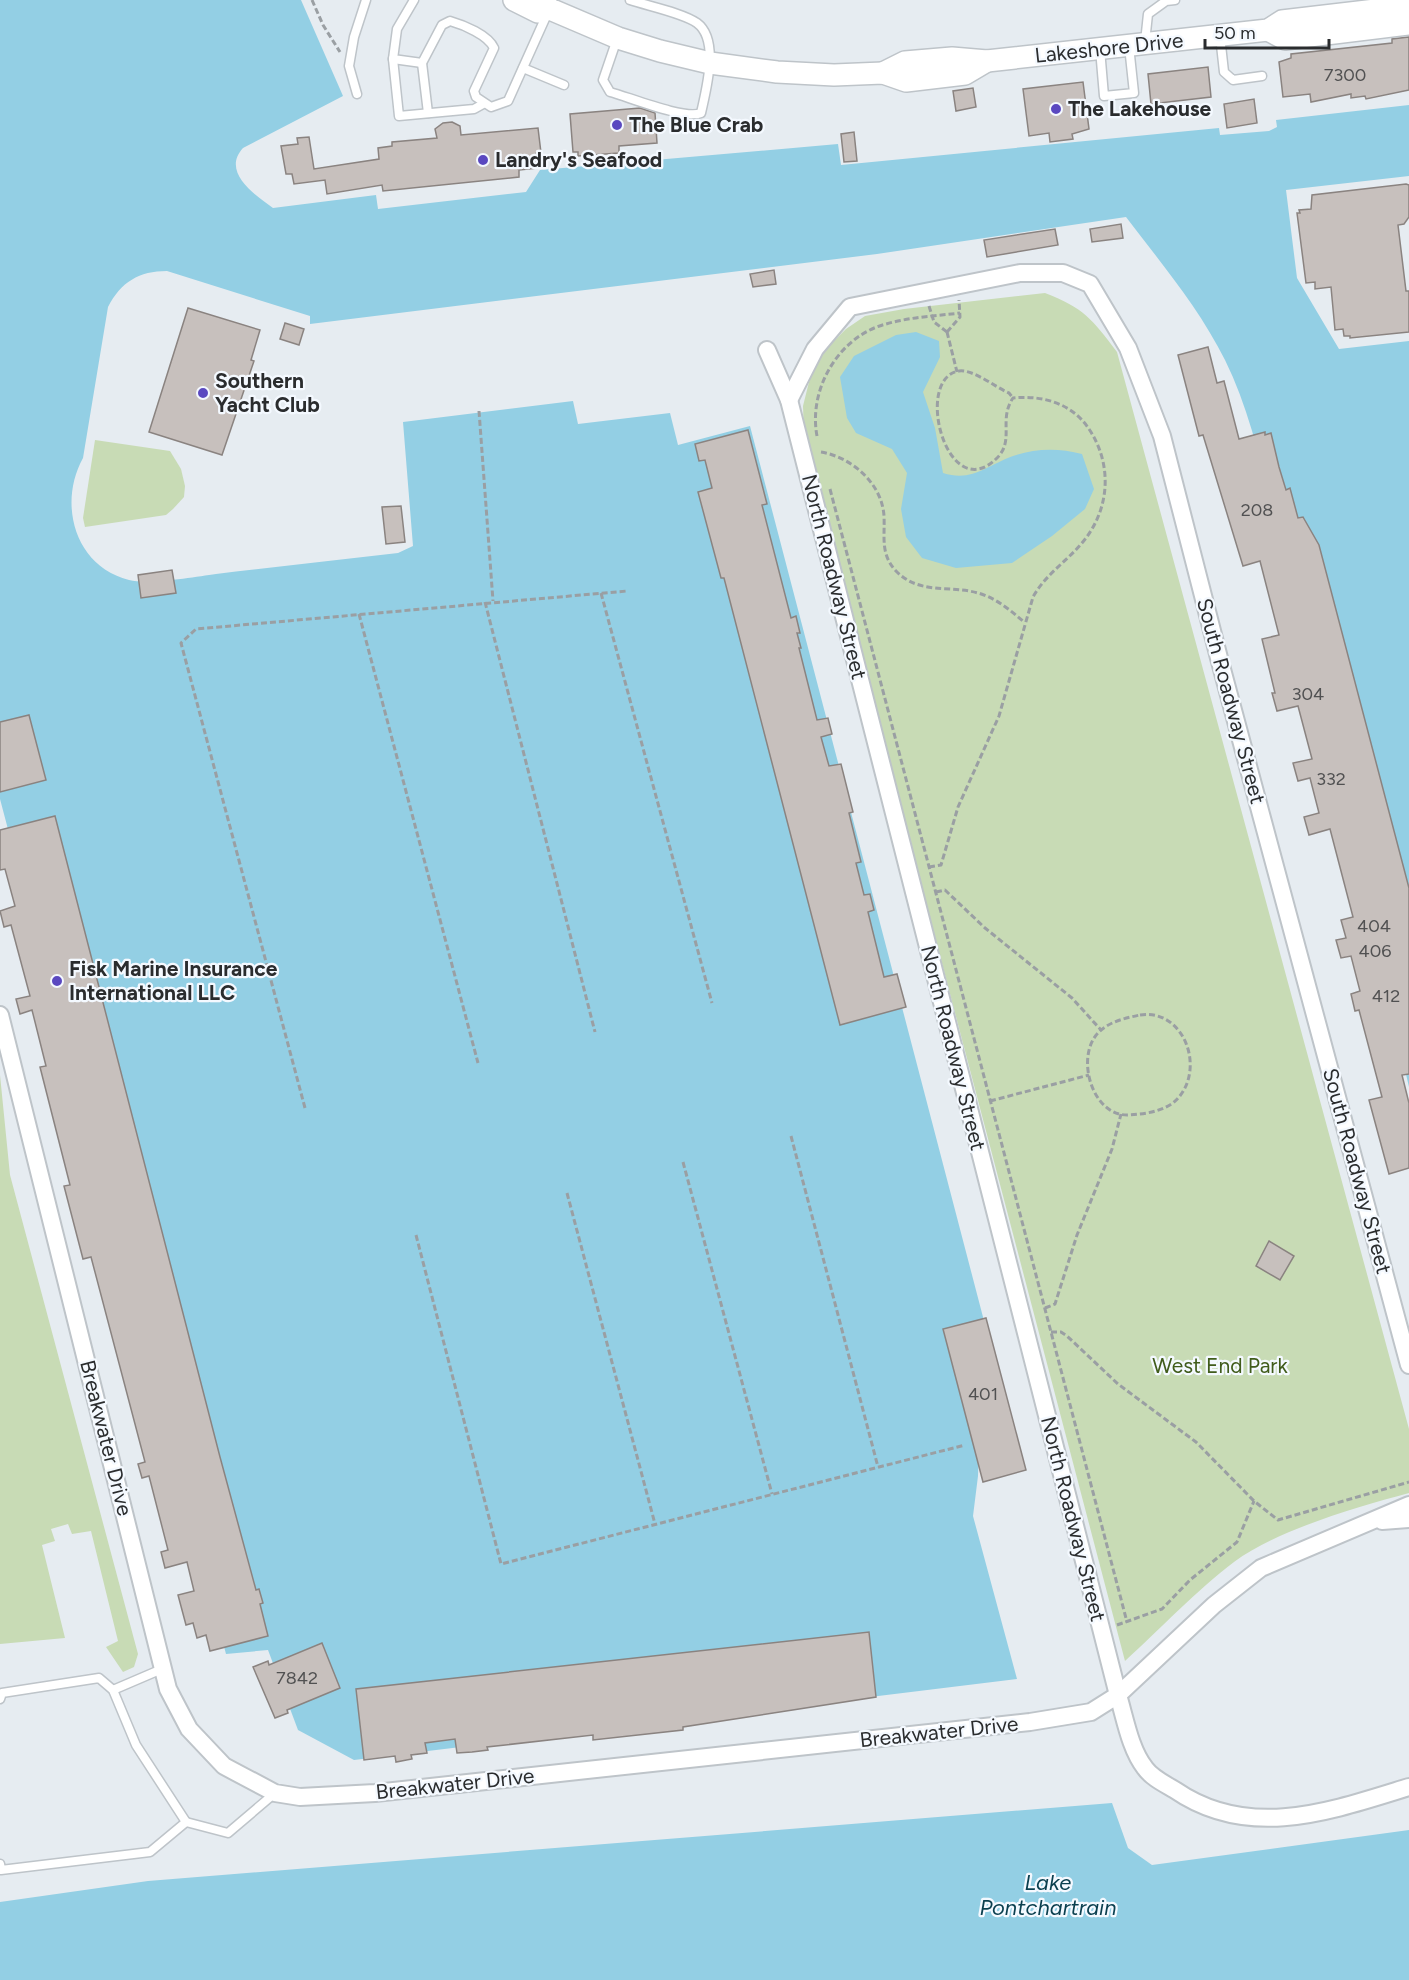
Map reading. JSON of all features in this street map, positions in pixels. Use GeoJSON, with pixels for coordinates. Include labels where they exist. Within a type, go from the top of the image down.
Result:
{"type":"FeatureCollection","features":[{"type":"Feature","properties":{"kind":"street","name":"Lakeshore Drive"},"geometry":{"type":"LineString","coordinates":[[514,0],[538,12],[545,4],[618,38],[710,63],[777,72],[834,75],[883,74],[906,81],[965,74],[987,61],[1268,30],[1282,21],[1409,6]]}},
{"type":"Feature","properties":{"kind":"street","name":"Lakeshore Drive"},"geometry":{"type":"LineString","coordinates":[[1268,30],[1285,39],[1409,24]]}},
{"type":"Feature","properties":{"kind":"street","name":"South Roadway Street"},"geometry":{"type":"LineString","coordinates":[[789,400],[815,349],[850,307],[1020,273],[1063,273],[1090,284],[1128,348],[1162,436],[1222,670],[1409,1365]]}},
{"type":"Feature","properties":{"kind":"street","name":"North Roadway Street"},"geometry":{"type":"LineString","coordinates":[[767,350],[789,400],[1118,1695]]}},
{"type":"Feature","properties":{"kind":"street","name":"Breakwater Drive"},"geometry":{"type":"LineString","coordinates":[[0,1015],[168,1689],[189,1729],[224,1766],[275,1793],[300,1797],[375,1793],[1030,1722],[1091,1712],[1118,1695],[1214,1605],[1261,1568],[1409,1505]]}},
{"type":"Feature","properties":{"kind":"street"},"geometry":{"type":"LineString","coordinates":[[1369,1522],[1409,1520]]}},
{"type":"Feature","properties":{"kind":"street"},"geometry":{"type":"LineString","coordinates":[[1118,1695],[1144,1767],[1181,1794],[1207,1808],[1240,1816],[1274,1820],[1350,1805],[1409,1787]]}},
{"type":"Feature","properties":{"kind":"lane"},"geometry":{"type":"LineString","coordinates":[[357,94],[348,66],[354,37],[366,0]]}},
{"type":"Feature","properties":{"kind":"lane"},"geometry":{"type":"LineString","coordinates":[[414,0],[397,29],[393,59],[399,116],[474,109],[483,104]]}},
{"type":"Feature","properties":{"kind":"lane"},"geometry":{"type":"LineString","coordinates":[[618,38],[606,65],[603,80],[610,92],[679,114],[693,116],[701,113],[710,63],[706,35],[697,23],[630,0]]}},
{"type":"Feature","properties":{"kind":"lane"},"geometry":{"type":"LineString","coordinates":[[1100,49],[1104,96],[1134,93],[1137,45],[1148,14],[1167,1],[1175,0]]}},
{"type":"Feature","properties":{"kind":"lane"},"geometry":{"type":"LineString","coordinates":[[428,113],[423,63],[442,25],[450,21],[486,39],[494,48],[474,91],[476,98],[491,107],[508,101],[523,68],[545,4]]}},
{"type":"Feature","properties":{"kind":"lane"},"geometry":{"type":"LineString","coordinates":[[1220,36],[1224,72],[1233,80],[1262,76]]}},
{"type":"Feature","properties":{"kind":"lane"},"geometry":{"type":"LineString","coordinates":[[393,59],[423,63]]}},
{"type":"Feature","properties":{"kind":"lane"},"geometry":{"type":"LineString","coordinates":[[523,68],[564,85]]}},
{"type":"Feature","properties":{"kind":"lane"},"geometry":{"type":"LineString","coordinates":[[113,1690],[162,1669]]}},
{"type":"Feature","properties":{"kind":"lane"},"geometry":{"type":"LineString","coordinates":[[0,1699],[2,1693],[99,1677],[113,1690],[136,1745],[186,1822],[228,1833],[275,1793]]}},
{"type":"Feature","properties":{"kind":"lane"},"geometry":{"type":"LineString","coordinates":[[0,1864],[1,1870],[150,1852],[186,1822]]}},
{"type":"Feature","properties":{"kind":"path"},"geometry":{"type":"LineString","coordinates":[[312,0],[323,25],[348,66]]}},
{"type":"Feature","properties":{"kind":"path"},"geometry":{"type":"LineString","coordinates":[[948,334],[955,326],[960,313],[957,286]]}},
{"type":"Feature","properties":{"kind":"path"},"geometry":{"type":"LineString","coordinates":[[927,292],[931,317],[938,327],[948,334],[957,372]]}},
{"type":"Feature","properties":{"kind":"path"},"geometry":{"type":"LineString","coordinates":[[817,439],[815,413],[820,390],[832,365],[843,350],[857,338],[885,324],[960,313]]}},
{"type":"Feature","properties":{"kind":"path"},"geometry":{"type":"LineString","coordinates":[[929,867],[941,865],[958,807],[995,726],[1025,623],[1038,588],[1082,544],[1094,526],[1104,500],[1107,473],[1096,441],[1076,414],[1049,400],[1013,398],[977,375],[957,372],[949,377],[942,388],[938,417],[946,448],[956,460],[964,465],[984,466],[1002,452],[1007,437],[1005,411],[1013,398]]}},
{"type":"Feature","properties":{"kind":"path"},"geometry":{"type":"LineString","coordinates":[[478,411],[493,602]]}},
{"type":"Feature","properties":{"kind":"path"},"geometry":{"type":"LineString","coordinates":[[819,446],[824,464]]}},
{"type":"Feature","properties":{"kind":"path"},"geometry":{"type":"LineString","coordinates":[[821,452],[851,463],[876,489],[884,513],[884,550],[888,561],[901,576],[924,587],[957,589],[988,596],[1025,623]]}},
{"type":"Feature","properties":{"kind":"path"},"geometry":{"type":"LineString","coordinates":[[830,487],[1127,1622]]}},
{"type":"Feature","properties":{"kind":"path"},"geometry":{"type":"LineString","coordinates":[[305,1108],[181,643],[196,629],[627,591]]}},
{"type":"Feature","properties":{"kind":"path"},"geometry":{"type":"LineString","coordinates":[[601,593],[712,1003]]}},
{"type":"Feature","properties":{"kind":"path"},"geometry":{"type":"LineString","coordinates":[[485,602],[596,1032]]}},
{"type":"Feature","properties":{"kind":"path"},"geometry":{"type":"LineString","coordinates":[[359,614],[478,1063]]}},
{"type":"Feature","properties":{"kind":"path"},"geometry":{"type":"LineString","coordinates":[[936,892],[945,890],[993,934],[1072,998],[1101,1030]]}},
{"type":"Feature","properties":{"kind":"path"},"geometry":{"type":"LineString","coordinates":[[1146,1014],[1160,1016],[1176,1027],[1190,1051],[1188,1080],[1174,1102],[1151,1112],[1121,1114],[1110,1110],[1091,1084],[1089,1075],[1090,1047],[1101,1030],[1126,1018],[1146,1014]]}},
{"type":"Feature","properties":{"kind":"path"},"geometry":{"type":"LineString","coordinates":[[990,1101],[1089,1075]]}},
{"type":"Feature","properties":{"kind":"path"},"geometry":{"type":"LineString","coordinates":[[1044,1308],[1055,1304],[1080,1226],[1112,1149],[1121,1114]]}},
{"type":"Feature","properties":{"kind":"path"},"geometry":{"type":"LineString","coordinates":[[791,1136],[878,1467]]}},
{"type":"Feature","properties":{"kind":"path"},"geometry":{"type":"LineString","coordinates":[[683,1162],[772,1494]]}},
{"type":"Feature","properties":{"kind":"path"},"geometry":{"type":"LineString","coordinates":[[567,1193],[655,1524]]}},
{"type":"Feature","properties":{"kind":"path"},"geometry":{"type":"LineString","coordinates":[[416,1235],[501,1564],[965,1444]]}},
{"type":"Feature","properties":{"kind":"path"},"geometry":{"type":"LineString","coordinates":[[1051,1332],[1061,1332],[1067,1336],[1118,1384],[1197,1442],[1254,1501],[1270,1516],[1278,1520],[1285,1520],[1409,1482]]}},
{"type":"Feature","properties":{"kind":"path"},"geometry":{"type":"LineString","coordinates":[[1101,1630],[1162,1609],[1190,1580],[1237,1542],[1254,1501]]}},
{"type":"Feature","properties":{"kind":"green space","name":"West End Park"},"geometry":{"type":"Polygon","coordinates":[[[1045,293],[1069,304],[1086,316],[1117,352],[1409,1429],[1409,1493],[1318,1521],[1252,1550],[1207,1584],[1125,1661],[804,437],[803,406],[818,357],[846,329],[865,316],[904,309],[1045,293]]]}},
{"type":"Feature","properties":{"kind":"green space"},"geometry":{"type":"Polygon","coordinates":[[[95,440],[170,451],[181,469],[185,486],[184,497],[166,515],[85,527],[83,518],[95,440]]]}},
{"type":"Feature","properties":{"kind":"green space"},"geometry":{"type":"Polygon","coordinates":[[[0,1075],[10,1175],[138,1654],[134,1667],[123,1672],[106,1647],[118,1641],[91,1531],[72,1534],[68,1524],[51,1529],[55,1541],[42,1545],[65,1638],[0,1644],[0,1075]]]}},
{"type":"Feature","properties":{"kind":"water"},"geometry":{"type":"Polygon","coordinates":[[[0,0],[301,0],[343,96],[243,148],[237,157],[236,166],[243,182],[273,208],[376,195],[378,209],[526,192],[540,170],[838,144],[841,165],[1219,128],[1220,135],[1269,131],[1277,127],[1276,120],[1409,105],[1409,176],[1286,190],[1297,278],[1339,349],[1409,341],[1409,1087],[1276,516],[1248,417],[1215,341],[1179,286],[1126,217],[877,254],[310,324],[310,316],[167,271],[148,273],[132,280],[119,291],[108,307],[83,458],[72,494],[72,513],[76,531],[84,547],[95,561],[110,573],[129,580],[148,582],[172,580],[398,553],[413,546],[403,422],[573,401],[578,424],[670,413],[678,445],[750,426],[983,1317],[978,1476],[973,1516],[1017,1679],[354,1760],[298,1730],[268,1650],[226,1654],[0,799],[0,0]]]}},
{"type":"Feature","properties":{"kind":"water"},"geometry":{"type":"Polygon","coordinates":[[[916,332],[939,341],[940,357],[923,392],[935,428],[943,473],[962,476],[971,474],[1013,456],[1039,450],[1082,454],[1094,489],[1085,509],[1052,536],[1012,563],[956,568],[922,558],[906,537],[901,509],[907,473],[892,449],[856,433],[847,418],[840,377],[854,356],[896,335],[916,332]]]}},
{"type":"Feature","properties":{"kind":"water","name":"Lake Pontchartrain"},"geometry":{"type":"Polygon","coordinates":[[[1112,1803],[1128,1848],[1152,1865],[1409,1830],[1409,1980],[0,1980],[0,1902],[148,1881],[1112,1803]]]}},
{"type":"Feature","properties":{"kind":"building"},"geometry":{"type":"Polygon","coordinates":[[[1409,37],[1409,90],[1366,99],[1365,96],[1351,98],[1351,94],[1311,102],[1310,94],[1283,97],[1279,62],[1291,58],[1291,54],[1392,43],[1392,39],[1409,37]]]}},
{"type":"Feature","properties":{"kind":"building"},"geometry":{"type":"Polygon","coordinates":[[[1208,67],[1211,97],[1151,104],[1148,74],[1208,67]]]}},
{"type":"Feature","properties":{"kind":"building","name":"The Lakehouse"},"geometry":{"type":"Polygon","coordinates":[[[1083,82],[1089,129],[1072,134],[1073,139],[1050,142],[1049,133],[1029,136],[1023,89],[1083,82]]]}},
{"type":"Feature","properties":{"kind":"building"},"geometry":{"type":"Polygon","coordinates":[[[973,88],[976,107],[956,111],[953,91],[973,88]]]}},
{"type":"Feature","properties":{"kind":"building"},"geometry":{"type":"Polygon","coordinates":[[[1254,99],[1257,123],[1227,128],[1224,104],[1254,99]]]}},
{"type":"Feature","properties":{"kind":"building"},"geometry":{"type":"Polygon","coordinates":[[[640,108],[655,113],[657,143],[619,146],[619,153],[578,156],[578,152],[573,152],[570,114],[640,108]]]}},
{"type":"Feature","properties":{"kind":"building"},"geometry":{"type":"Polygon","coordinates":[[[452,122],[460,126],[461,135],[538,128],[541,153],[536,153],[537,168],[519,170],[519,177],[383,191],[382,185],[327,194],[325,180],[294,184],[292,174],[286,174],[281,146],[298,144],[297,138],[309,137],[314,169],[379,159],[378,148],[392,146],[392,142],[437,138],[435,129],[443,123],[452,122]]]}},
{"type":"Feature","properties":{"kind":"building"},"geometry":{"type":"Polygon","coordinates":[[[854,132],[857,161],[844,162],[841,134],[854,132]]]}},
{"type":"Feature","properties":{"kind":"building"},"geometry":{"type":"Polygon","coordinates":[[[1409,185],[1409,217],[1404,224],[1398,225],[1406,291],[1409,291],[1409,332],[1350,338],[1350,336],[1344,336],[1343,329],[1335,330],[1331,287],[1315,289],[1315,282],[1306,283],[1297,213],[1300,213],[1299,210],[1311,209],[1312,195],[1409,185]]]}},
{"type":"Feature","properties":{"kind":"building"},"geometry":{"type":"Polygon","coordinates":[[[1121,224],[1123,238],[1092,242],[1090,229],[1121,224]]]}},
{"type":"Feature","properties":{"kind":"building"},"geometry":{"type":"Polygon","coordinates":[[[1055,229],[1058,245],[987,257],[984,240],[1055,229]]]}},
{"type":"Feature","properties":{"kind":"building"},"geometry":{"type":"Polygon","coordinates":[[[774,270],[776,284],[753,287],[750,274],[774,270]]]}},
{"type":"Feature","properties":{"kind":"building","name":"Southern Yacht Club"},"geometry":{"type":"Polygon","coordinates":[[[188,308],[260,330],[251,360],[254,361],[222,455],[149,432],[188,308]]]}},
{"type":"Feature","properties":{"kind":"building"},"geometry":{"type":"Polygon","coordinates":[[[285,323],[304,329],[299,345],[280,339],[285,323]]]}},
{"type":"Feature","properties":{"kind":"building"},"geometry":{"type":"Polygon","coordinates":[[[1208,347],[1217,383],[1224,381],[1239,439],[1265,432],[1265,435],[1271,433],[1286,490],[1290,488],[1298,518],[1303,517],[1319,545],[1409,888],[1409,1074],[1402,1075],[1409,1103],[1409,1168],[1389,1174],[1369,1100],[1382,1097],[1359,1010],[1355,1011],[1351,994],[1360,991],[1351,956],[1341,958],[1336,940],[1346,938],[1341,920],[1353,917],[1330,829],[1309,835],[1304,817],[1319,813],[1310,778],[1298,781],[1293,763],[1312,759],[1298,706],[1277,711],[1272,693],[1275,693],[1262,639],[1279,635],[1260,561],[1243,566],[1203,435],[1199,436],[1178,355],[1208,347]]]}},
{"type":"Feature","properties":{"kind":"building"},"geometry":{"type":"Polygon","coordinates":[[[748,430],[767,504],[762,505],[791,618],[796,616],[800,633],[797,633],[801,648],[799,648],[817,720],[828,718],[832,734],[821,737],[829,766],[841,764],[853,812],[849,813],[861,862],[856,863],[864,895],[870,894],[874,910],[868,912],[884,977],[897,974],[906,1007],[840,1025],[724,578],[721,578],[698,492],[712,488],[705,460],[699,461],[695,444],[748,430]]]}},
{"type":"Feature","properties":{"kind":"building"},"geometry":{"type":"Polygon","coordinates":[[[401,506],[405,542],[386,544],[382,507],[401,506]]]}},
{"type":"Feature","properties":{"kind":"building"},"geometry":{"type":"Polygon","coordinates":[[[172,570],[176,593],[141,598],[138,575],[172,570]]]}},
{"type":"Feature","properties":{"kind":"building"},"geometry":{"type":"Polygon","coordinates":[[[29,715],[46,780],[0,792],[0,722],[29,715]]]}},
{"type":"Feature","properties":{"kind":"building"},"geometry":{"type":"Polygon","coordinates":[[[55,816],[220,1457],[256,1590],[259,1589],[263,1603],[260,1604],[268,1636],[210,1651],[206,1635],[197,1638],[193,1623],[186,1625],[178,1595],[194,1591],[187,1562],[165,1568],[161,1552],[168,1550],[149,1476],[142,1478],[138,1464],[145,1462],[91,1257],[83,1259],[64,1186],[70,1185],[40,1067],[46,1066],[32,1010],[20,1014],[16,999],[30,996],[11,925],[4,927],[0,911],[15,906],[5,869],[0,870],[0,830],[55,816]]]}},
{"type":"Feature","properties":{"kind":"building"},"geometry":{"type":"Polygon","coordinates":[[[1269,1241],[1294,1256],[1280,1280],[1256,1266],[1269,1241]]]}},
{"type":"Feature","properties":{"kind":"building"},"geometry":{"type":"Polygon","coordinates":[[[986,1318],[1026,1470],[983,1482],[943,1329],[986,1318]]]}},
{"type":"Feature","properties":{"kind":"building"},"geometry":{"type":"Polygon","coordinates":[[[869,1632],[876,1697],[683,1727],[683,1730],[593,1740],[593,1735],[487,1747],[488,1750],[457,1753],[455,1739],[425,1743],[427,1753],[411,1755],[412,1759],[396,1762],[395,1756],[364,1760],[356,1689],[869,1632]]]}},
{"type":"Feature","properties":{"kind":"building"},"geometry":{"type":"Polygon","coordinates":[[[322,1643],[340,1688],[287,1710],[288,1713],[275,1718],[253,1667],[268,1661],[269,1665],[322,1643]]]}},
{"type":"Feature","properties":{"kind":"place","name":"The Lakehouse"},"geometry":{"type":"Point","coordinates":[1056,109]}},
{"type":"Feature","properties":{"kind":"place","name":"The Blue Crab"},"geometry":{"type":"Point","coordinates":[617,125]}},
{"type":"Feature","properties":{"kind":"place","name":"Landry's Seafood"},"geometry":{"type":"Point","coordinates":[483,160]}},
{"type":"Feature","properties":{"kind":"place","name":"Southern Yacht Club"},"geometry":{"type":"Point","coordinates":[203,393]}},
{"type":"Feature","properties":{"kind":"place","name":"Fisk Marine Insurance International LLC"},"geometry":{"type":"Point","coordinates":[57,981]}}]}
